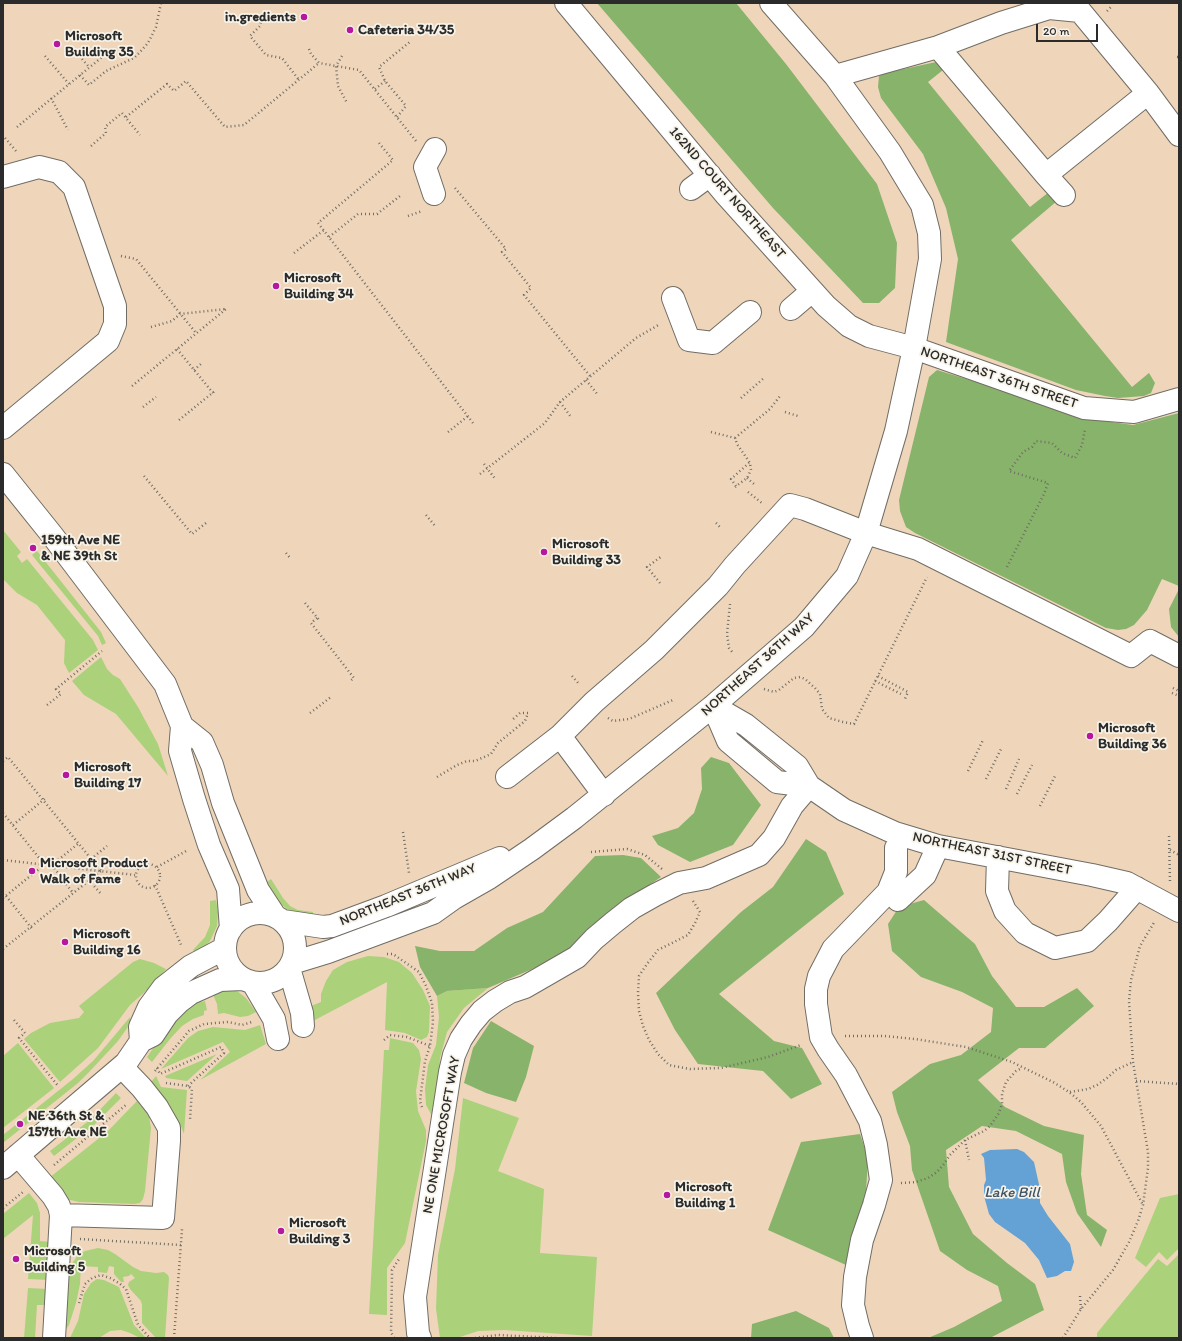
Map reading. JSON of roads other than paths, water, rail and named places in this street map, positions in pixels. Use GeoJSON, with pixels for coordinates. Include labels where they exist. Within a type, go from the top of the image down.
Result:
{"type":"FeatureCollection","features":[{"type":"Feature","properties":{"kind":"street","name":"162ND COURT NORTHEAST"},"geometry":{"type":"LineString","coordinates":[[566,3],[710,175],[826,306],[849,326],[869,336],[914,348]]}},
{"type":"Feature","properties":{"kind":"street","name":"NORTHEAST 36TH WAY"},"geometry":{"type":"LineString","coordinates":[[291,966],[433,913],[532,849],[604,794],[713,706],[804,627],[847,576],[866,532],[896,431],[914,348],[930,259],[929,233],[922,205],[890,152],[835,76],[771,3]]}},
{"type":"Feature","properties":{"kind":"street"},"geometry":{"type":"LineString","coordinates":[[835,76],[938,48],[1001,23],[1049,8],[1080,11],[1148,92],[1179,135]]}},
{"type":"Feature","properties":{"kind":"street"},"geometry":{"type":"LineString","coordinates":[[938,48],[1064,196]]}},
{"type":"Feature","properties":{"kind":"street"},"geometry":{"type":"LineString","coordinates":[[1046,175],[1148,92]]}},
{"type":"Feature","properties":{"kind":"street"},"geometry":{"type":"LineString","coordinates":[[426,145],[425,167],[437,195]]}},
{"type":"Feature","properties":{"kind":"street"},"geometry":{"type":"LineString","coordinates":[[3,177],[39,167],[59,172],[74,187],[115,306],[115,324],[108,340],[3,428]]}},
{"type":"Feature","properties":{"kind":"street"},"geometry":{"type":"LineString","coordinates":[[691,189],[710,175]]}},
{"type":"Feature","properties":{"kind":"street"},"geometry":{"type":"LineString","coordinates":[[791,309],[812,291]]}},
{"type":"Feature","properties":{"kind":"street"},"geometry":{"type":"LineString","coordinates":[[673,298],[689,340],[713,344],[750,312]]}},
{"type":"Feature","properties":{"kind":"street","name":"NORTHEAST 36TH STREET"},"geometry":{"type":"LineString","coordinates":[[914,348],[1092,409],[1134,412],[1179,399]]}},
{"type":"Feature","properties":{"kind":"street"},"geometry":{"type":"LineString","coordinates":[[3,474],[52,535],[165,684],[182,726],[180,751],[209,845],[228,889],[227,960],[233,970],[247,981],[274,1020],[278,1039]]}},
{"type":"Feature","properties":{"kind":"street"},"geometry":{"type":"LineString","coordinates":[[507,777],[560,736],[594,702],[654,650],[718,586],[735,565],[790,505],[918,549],[1132,656],[1150,641],[1179,656]]}},
{"type":"Feature","properties":{"kind":"street","name":"NORTHEAST 31ST STREET"},"geometry":{"type":"LineString","coordinates":[[713,706],[746,726],[797,766],[809,786],[850,813],[895,833],[938,846],[1092,875],[1127,884],[1179,912]]}},
{"type":"Feature","properties":{"kind":"street"},"geometry":{"type":"LineString","coordinates":[[54,1338],[61,1215],[59,1206],[38,1178],[11,1162],[122,1067],[141,1041],[153,1035],[167,1014],[190,993],[220,980],[265,983],[276,980],[286,973],[291,966],[296,952],[295,940],[290,929],[279,918],[258,890],[223,803],[212,765],[202,742],[182,726]]}},
{"type":"Feature","properties":{"kind":"street"},"geometry":{"type":"LineString","coordinates":[[560,736],[604,794]]}},
{"type":"Feature","properties":{"kind":"street","name":"NE ONE MICROSOFT WAY"},"geometry":{"type":"LineString","coordinates":[[420,1338],[418,1333],[415,1297],[450,1072],[454,1055],[461,1039],[471,1024],[482,1011],[495,1001],[510,992],[525,987],[577,957],[612,923],[632,908],[679,883],[706,878],[759,855],[774,838],[792,806],[809,786]]}},
{"type":"Feature","properties":{"kind":"street"},"geometry":{"type":"LineString","coordinates":[[898,900],[925,875],[938,846]]}},
{"type":"Feature","properties":{"kind":"street"},"geometry":{"type":"LineString","coordinates":[[862,1338],[853,1305],[855,1277],[862,1240],[881,1180],[876,1145],[870,1121],[846,1074],[821,1037],[816,1004],[816,989],[819,976],[833,949],[888,892],[896,872],[896,848]]}},
{"type":"Feature","properties":{"kind":"street","name":"NORTHEAST 36TH WAY"},"geometry":{"type":"LineString","coordinates":[[279,918],[323,927],[332,926],[386,906],[498,859],[532,849]]}},
{"type":"Feature","properties":{"kind":"street"},"geometry":{"type":"LineString","coordinates":[[998,857],[997,891],[1005,911],[1024,933],[1055,948],[1087,941],[1108,921],[1136,888]]}},
{"type":"Feature","properties":{"kind":"street"},"geometry":{"type":"LineString","coordinates":[[141,1041],[140,1027],[149,1007],[163,988],[228,938],[237,921],[248,915],[260,913],[279,918]]}},
{"type":"Feature","properties":{"kind":"street"},"geometry":{"type":"LineString","coordinates":[[291,966],[302,1013],[303,1026]]}},
{"type":"Feature","properties":{"kind":"street"},"geometry":{"type":"LineString","coordinates":[[61,1215],[163,1218],[169,1128],[157,1107],[142,1088],[122,1067]]}},
{"type":"Feature","properties":{"kind":"water","name":"Lake Bill"},"geometry":{"type":"Polygon","coordinates":[[[1017,1149],[1024,1152],[1034,1162],[1040,1189],[1040,1203],[1048,1216],[1070,1244],[1074,1262],[1071,1271],[1065,1271],[1057,1276],[1047,1278],[1039,1260],[1025,1243],[995,1222],[989,1214],[984,1196],[984,1185],[986,1180],[984,1158],[981,1154],[990,1150],[1017,1149]]]}},
{"type":"Feature","properties":{"kind":"place","name":"in.gredients"},"geometry":{"type":"Point","coordinates":[304,17]}},
{"type":"Feature","properties":{"kind":"place","name":"Cafeteria 34/35"},"geometry":{"type":"Point","coordinates":[350,30]}},
{"type":"Feature","properties":{"kind":"place","name":"Microsoft Building 35"},"geometry":{"type":"Point","coordinates":[57,44]}},
{"type":"Feature","properties":{"kind":"place","name":"Microsoft Building 34"},"geometry":{"type":"Point","coordinates":[276,286]}},
{"type":"Feature","properties":{"kind":"place","name":"159th Ave NE & NE 39th St"},"geometry":{"type":"Point","coordinates":[33,548]}},
{"type":"Feature","properties":{"kind":"place","name":"Microsoft Building 33"},"geometry":{"type":"Point","coordinates":[544,552]}},
{"type":"Feature","properties":{"kind":"place","name":"Microsoft Building 36"},"geometry":{"type":"Point","coordinates":[1090,736]}},
{"type":"Feature","properties":{"kind":"place","name":"Microsoft Building 17"},"geometry":{"type":"Point","coordinates":[66,775]}},
{"type":"Feature","properties":{"kind":"place","name":"Microsoft Product Walk of Fame"},"geometry":{"type":"Point","coordinates":[32,871]}},
{"type":"Feature","properties":{"kind":"place","name":"Microsoft Building 16"},"geometry":{"type":"Point","coordinates":[65,942]}},
{"type":"Feature","properties":{"kind":"place","name":"NE 36th St & 157th Ave NE"},"geometry":{"type":"Point","coordinates":[20,1124]}},
{"type":"Feature","properties":{"kind":"place","name":"Microsoft Building 1"},"geometry":{"type":"Point","coordinates":[667,1195]}},
{"type":"Feature","properties":{"kind":"place","name":"Microsoft Building 3"},"geometry":{"type":"Point","coordinates":[281,1231]}},
{"type":"Feature","properties":{"kind":"place","name":"Microsoft Building 5"},"geometry":{"type":"Point","coordinates":[16,1259]}}]}
